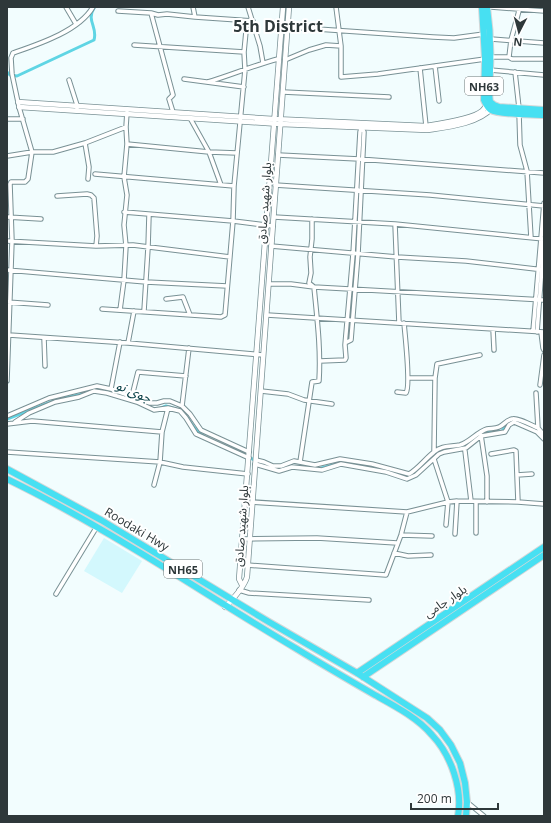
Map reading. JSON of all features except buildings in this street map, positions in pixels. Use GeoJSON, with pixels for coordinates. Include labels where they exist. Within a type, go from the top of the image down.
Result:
{"type":"FeatureCollection","features":[{"type":"Feature","properties":{"kind":"highway","name":"NH63"},"geometry":{"type":"LineString","coordinates":[[482,7],[484,34],[490,70],[488,93],[490,106]]}},
{"type":"Feature","properties":{"kind":"highway","name":"NH63"},"geometry":{"type":"LineString","coordinates":[[487,7],[490,39],[484,100],[490,106],[544,115]]}},
{"type":"Feature","properties":{"kind":"highway","name":"NH63"},"geometry":{"type":"LineString","coordinates":[[519,111],[544,110]]}},
{"type":"Feature","properties":{"kind":"highway","name":"Roodaki Hwy"},"geometry":{"type":"LineString","coordinates":[[7,469],[101,520],[269,622],[357,673]]}},
{"type":"Feature","properties":{"kind":"highway","name":"Roodaki Hwy"},"geometry":{"type":"LineString","coordinates":[[7,479],[96,528],[225,607],[391,704],[420,724],[432,735],[443,749],[454,774],[459,793],[458,816]]}},
{"type":"Feature","properties":{"kind":"highway","name":"بلوار جامی"},"geometry":{"type":"LineString","coordinates":[[357,673],[544,547]]}},
{"type":"Feature","properties":{"kind":"highway","name":"بلوار جامی"},"geometry":{"type":"LineString","coordinates":[[363,677],[544,555]]}},
{"type":"Feature","properties":{"kind":"highway","name":"NH65"},"geometry":{"type":"LineString","coordinates":[[357,673],[422,714],[440,730],[451,745],[460,763],[465,783],[467,802],[466,816]]}},
{"type":"Feature","properties":{"kind":"main road","name":"بلوار شهید صادق"},"geometry":{"type":"LineString","coordinates":[[283,7],[239,579],[242,585],[246,581],[247,577],[289,7]]}},
{"type":"Feature","properties":{"kind":"main road"},"geometry":{"type":"LineString","coordinates":[[19,104],[127,111],[173,112],[241,119]]}},
{"type":"Feature","properties":{"kind":"main road"},"geometry":{"type":"LineString","coordinates":[[127,111],[190,118],[241,119],[427,130],[478,119],[490,106]]}},
{"type":"Feature","properties":{"kind":"main road"},"geometry":{"type":"LineString","coordinates":[[362,126],[426,126],[475,115],[490,106]]}},
{"type":"Feature","properties":{"kind":"main road"},"geometry":{"type":"LineString","coordinates":[[225,607],[233,599],[242,585]]}},
{"type":"Feature","properties":{"kind":"street"},"geometry":{"type":"LineString","coordinates":[[66,7],[76,24]]}},
{"type":"Feature","properties":{"kind":"street"},"geometry":{"type":"LineString","coordinates":[[7,381],[9,270],[12,241],[9,217],[10,182],[25,182],[28,179],[32,152],[19,104],[11,58],[13,53],[45,42],[76,24],[89,15],[93,7]]}},
{"type":"Feature","properties":{"kind":"street"},"geometry":{"type":"LineString","coordinates":[[193,7],[195,17]]}},
{"type":"Feature","properties":{"kind":"street"},"geometry":{"type":"LineString","coordinates":[[248,7],[263,63]]}},
{"type":"Feature","properties":{"kind":"street"},"geometry":{"type":"LineString","coordinates":[[336,7],[340,30],[341,77],[378,74],[488,58],[509,57],[512,60],[544,59]]}},
{"type":"Feature","properties":{"kind":"street"},"geometry":{"type":"LineString","coordinates":[[491,7],[520,8],[544,12]]}},
{"type":"Feature","properties":{"kind":"street"},"geometry":{"type":"LineString","coordinates":[[509,57],[520,8]]}},
{"type":"Feature","properties":{"kind":"street"},"geometry":{"type":"LineString","coordinates":[[118,11],[252,21]]}},
{"type":"Feature","properties":{"kind":"street"},"geometry":{"type":"LineString","coordinates":[[151,13],[173,95],[169,98],[173,112]]}},
{"type":"Feature","properties":{"kind":"street"},"geometry":{"type":"LineString","coordinates":[[102,309],[224,317],[233,221],[234,186],[246,70],[244,52],[247,21]]}},
{"type":"Feature","properties":{"kind":"street"},"geometry":{"type":"LineString","coordinates":[[288,27],[454,38],[484,34]]}},
{"type":"Feature","properties":{"kind":"street"},"geometry":{"type":"LineString","coordinates":[[490,39],[544,44]]}},
{"type":"Feature","properties":{"kind":"street"},"geometry":{"type":"LineString","coordinates":[[134,44],[244,52]]}},
{"type":"Feature","properties":{"kind":"street"},"geometry":{"type":"LineString","coordinates":[[285,60],[326,45],[341,46]]}},
{"type":"Feature","properties":{"kind":"street"},"geometry":{"type":"LineString","coordinates":[[208,82],[263,63],[278,60]]}},
{"type":"Feature","properties":{"kind":"street"},"geometry":{"type":"LineString","coordinates":[[435,66],[439,101]]}},
{"type":"Feature","properties":{"kind":"street"},"geometry":{"type":"LineString","coordinates":[[420,68],[426,126]]}},
{"type":"Feature","properties":{"kind":"street"},"geometry":{"type":"LineString","coordinates":[[7,69],[13,74]]}},
{"type":"Feature","properties":{"kind":"street"},"geometry":{"type":"LineString","coordinates":[[490,70],[544,74]]}},
{"type":"Feature","properties":{"kind":"street"},"geometry":{"type":"LineString","coordinates":[[516,72],[520,145],[527,171],[531,238]]}},
{"type":"Feature","properties":{"kind":"street"},"geometry":{"type":"LineString","coordinates":[[184,79],[244,87]]}},
{"type":"Feature","properties":{"kind":"street"},"geometry":{"type":"LineString","coordinates":[[69,80],[77,108]]}},
{"type":"Feature","properties":{"kind":"street"},"geometry":{"type":"LineString","coordinates":[[283,92],[389,97]]}},
{"type":"Feature","properties":{"kind":"street"},"geometry":{"type":"LineString","coordinates":[[120,310],[126,246],[124,212],[127,195],[124,178],[127,144],[127,111]]}},
{"type":"Feature","properties":{"kind":"street"},"geometry":{"type":"LineString","coordinates":[[190,118],[209,152],[221,185]]}},
{"type":"Feature","properties":{"kind":"street"},"geometry":{"type":"LineString","coordinates":[[7,119],[23,119]]}},
{"type":"Feature","properties":{"kind":"street"},"geometry":{"type":"LineString","coordinates":[[346,342],[351,340],[356,288],[358,254],[357,191],[364,132],[362,126]]}},
{"type":"Feature","properties":{"kind":"street"},"geometry":{"type":"LineString","coordinates":[[7,156],[32,152],[53,152],[85,143],[126,127]]}},
{"type":"Feature","properties":{"kind":"street"},"geometry":{"type":"LineString","coordinates":[[85,143],[89,168],[88,179]]}},
{"type":"Feature","properties":{"kind":"street"},"geometry":{"type":"LineString","coordinates":[[127,144],[209,152],[237,153]]}},
{"type":"Feature","properties":{"kind":"street"},"geometry":{"type":"LineString","coordinates":[[278,155],[361,159],[544,173]]}},
{"type":"Feature","properties":{"kind":"street"},"geometry":{"type":"LineString","coordinates":[[320,361],[346,359],[353,254],[362,191],[361,159]]}},
{"type":"Feature","properties":{"kind":"street"},"geometry":{"type":"LineString","coordinates":[[95,174],[124,178],[234,186]]}},
{"type":"Feature","properties":{"kind":"street"},"geometry":{"type":"LineString","coordinates":[[276,185],[430,195],[544,206]]}},
{"type":"Feature","properties":{"kind":"street"},"geometry":{"type":"LineString","coordinates":[[57,196],[87,194],[94,198],[97,236],[96,246]]}},
{"type":"Feature","properties":{"kind":"street"},"geometry":{"type":"LineString","coordinates":[[541,269],[544,203]]}},
{"type":"Feature","properties":{"kind":"street"},"geometry":{"type":"LineString","coordinates":[[124,212],[233,221],[273,226]]}},
{"type":"Feature","properties":{"kind":"street"},"geometry":{"type":"LineString","coordinates":[[144,311],[149,214]]}},
{"type":"Feature","properties":{"kind":"street"},"geometry":{"type":"LineString","coordinates":[[9,217],[41,219]]}},
{"type":"Feature","properties":{"kind":"street"},"geometry":{"type":"LineString","coordinates":[[274,217],[445,228],[465,232],[542,239]]}},
{"type":"Feature","properties":{"kind":"street"},"geometry":{"type":"LineString","coordinates":[[300,462],[312,382],[319,381],[320,361],[314,287],[309,283],[311,273],[310,249],[312,239],[312,219]]}},
{"type":"Feature","properties":{"kind":"street"},"geometry":{"type":"LineString","coordinates":[[395,224],[399,323]]}},
{"type":"Feature","properties":{"kind":"street"},"geometry":{"type":"LineString","coordinates":[[7,241],[96,246],[132,245],[230,257]]}},
{"type":"Feature","properties":{"kind":"street"},"geometry":{"type":"LineString","coordinates":[[544,242],[537,300],[539,332],[544,350]]}},
{"type":"Feature","properties":{"kind":"street"},"geometry":{"type":"LineString","coordinates":[[271,246],[353,254],[466,261],[541,269]]}},
{"type":"Feature","properties":{"kind":"street"},"geometry":{"type":"LineString","coordinates":[[9,270],[146,282],[227,286]]}},
{"type":"Feature","properties":{"kind":"street"},"geometry":{"type":"LineString","coordinates":[[269,284],[291,284],[314,287],[356,288],[544,300]]}},
{"type":"Feature","properties":{"kind":"street"},"geometry":{"type":"LineString","coordinates":[[166,298],[183,297],[190,315]]}},
{"type":"Feature","properties":{"kind":"street"},"geometry":{"type":"LineString","coordinates":[[9,302],[48,305]]}},
{"type":"Feature","properties":{"kind":"street"},"geometry":{"type":"LineString","coordinates":[[128,343],[134,311]]}},
{"type":"Feature","properties":{"kind":"street"},"geometry":{"type":"LineString","coordinates":[[267,315],[539,332]]}},
{"type":"Feature","properties":{"kind":"street"},"geometry":{"type":"LineString","coordinates":[[397,392],[408,392],[404,323]]}},
{"type":"Feature","properties":{"kind":"street"},"geometry":{"type":"LineString","coordinates":[[493,329],[494,350]]}},
{"type":"Feature","properties":{"kind":"street"},"geometry":{"type":"LineString","coordinates":[[9,335],[120,342],[263,355]]}},
{"type":"Feature","properties":{"kind":"street"},"geometry":{"type":"LineString","coordinates":[[44,338],[45,366]]}},
{"type":"Feature","properties":{"kind":"street"},"geometry":{"type":"LineString","coordinates":[[111,389],[120,342]]}},
{"type":"Feature","properties":{"kind":"street"},"geometry":{"type":"LineString","coordinates":[[182,406],[189,348]]}},
{"type":"Feature","properties":{"kind":"street"},"geometry":{"type":"LineString","coordinates":[[434,452],[435,378],[437,364],[480,355]]}},
{"type":"Feature","properties":{"kind":"street"},"geometry":{"type":"LineString","coordinates":[[540,385],[544,355]]}},
{"type":"Feature","properties":{"kind":"street"},"geometry":{"type":"LineString","coordinates":[[132,396],[138,372],[186,376]]}},
{"type":"Feature","properties":{"kind":"street"},"geometry":{"type":"LineString","coordinates":[[408,378],[435,378]]}},
{"type":"Feature","properties":{"kind":"street"},"geometry":{"type":"LineString","coordinates":[[7,416],[49,398],[94,386],[111,389],[150,403],[170,401],[182,406],[190,414],[201,430],[249,452]]}},
{"type":"Feature","properties":{"kind":"street"},"geometry":{"type":"LineString","coordinates":[[15,422],[29,413],[56,402],[79,397],[94,391],[107,393],[137,402],[154,410],[168,408],[180,411],[196,434],[249,458]]}},
{"type":"Feature","properties":{"kind":"street"},"geometry":{"type":"LineString","coordinates":[[261,391],[288,394],[309,401],[332,404]]}},
{"type":"Feature","properties":{"kind":"street"},"geometry":{"type":"LineString","coordinates":[[536,393],[538,428]]}},
{"type":"Feature","properties":{"kind":"street"},"geometry":{"type":"LineString","coordinates":[[154,485],[160,462],[162,432],[168,408]]}},
{"type":"Feature","properties":{"kind":"street"},"geometry":{"type":"LineString","coordinates":[[255,462],[264,462],[273,466],[281,466],[294,462],[315,465],[340,459],[372,464],[409,474],[440,448],[449,445],[460,445],[487,429],[496,428],[512,418],[519,419],[538,428],[544,435]]}},
{"type":"Feature","properties":{"kind":"street"},"geometry":{"type":"LineString","coordinates":[[7,424],[32,421],[162,432]]}},
{"type":"Feature","properties":{"kind":"street"},"geometry":{"type":"LineString","coordinates":[[255,462],[279,471],[292,467],[322,470],[341,464],[386,472],[408,479],[416,475],[424,466],[439,454],[466,448],[480,434],[505,432],[509,425],[514,422],[537,432],[544,439]]}},
{"type":"Feature","properties":{"kind":"street"},"geometry":{"type":"LineString","coordinates":[[480,434],[487,476],[487,502]]}},
{"type":"Feature","properties":{"kind":"street"},"geometry":{"type":"LineString","coordinates":[[491,454],[515,451],[518,502]]}},
{"type":"Feature","properties":{"kind":"street"},"geometry":{"type":"LineString","coordinates":[[7,452],[160,462],[183,467],[248,474]]}},
{"type":"Feature","properties":{"kind":"street"},"geometry":{"type":"LineString","coordinates":[[465,452],[470,502]]}},
{"type":"Feature","properties":{"kind":"street"},"geometry":{"type":"LineString","coordinates":[[434,459],[448,502],[446,525]]}},
{"type":"Feature","properties":{"kind":"street"},"geometry":{"type":"LineString","coordinates":[[517,475],[532,474]]}},
{"type":"Feature","properties":{"kind":"street"},"geometry":{"type":"LineString","coordinates":[[455,534],[457,501]]}},
{"type":"Feature","properties":{"kind":"street"},"geometry":{"type":"LineString","coordinates":[[252,502],[408,512],[457,501],[544,504]]}},
{"type":"Feature","properties":{"kind":"street"},"geometry":{"type":"LineString","coordinates":[[476,502],[476,533]]}},
{"type":"Feature","properties":{"kind":"street"},"geometry":{"type":"LineString","coordinates":[[247,565],[386,575],[408,512]]}},
{"type":"Feature","properties":{"kind":"street"},"geometry":{"type":"LineString","coordinates":[[56,594],[96,528]]}},
{"type":"Feature","properties":{"kind":"street"},"geometry":{"type":"LineString","coordinates":[[401,535],[432,536]]}},
{"type":"Feature","properties":{"kind":"street"},"geometry":{"type":"LineString","coordinates":[[243,539],[317,538],[397,543]]}},
{"type":"Feature","properties":{"kind":"street"},"geometry":{"type":"LineString","coordinates":[[394,553],[408,556],[432,556]]}},
{"type":"Feature","properties":{"kind":"street"},"geometry":{"type":"LineString","coordinates":[[239,590],[249,593],[369,600]]}},
{"type":"Feature","properties":{"kind":"street"},"geometry":{"type":"LineString","coordinates":[[467,802],[484,816]]}},
{"type":"Feature","properties":{"kind":"shaded area"},"geometry":{"type":"Polygon","coordinates":[[[104,538],[142,561],[122,593],[84,571],[104,538]]]}},
{"type":"Feature","properties":{"kind":"waterway"},"geometry":{"type":"LineString","coordinates":[[7,72],[10,75],[17,76],[94,40],[95,31],[91,17],[94,8]]}},
{"type":"Feature","properties":{"kind":"waterway","name":"جوی نو"},"geometry":{"type":"LineString","coordinates":[[96,390],[107,390],[125,397]]}},
{"type":"Feature","properties":{"kind":"waterway","name":"جوی نو"},"geometry":{"type":"LineString","coordinates":[[7,419],[59,399],[83,394]]}},
{"type":"Feature","properties":{"kind":"waterway","name":"جوی نو"},"geometry":{"type":"LineString","coordinates":[[159,409],[166,406],[176,409]]}},
{"type":"Feature","properties":{"kind":"waterway","name":"جوی نو"},"geometry":{"type":"LineString","coordinates":[[183,413],[194,428],[204,436]]}},
{"type":"Feature","properties":{"kind":"waterway"},"geometry":{"type":"LineString","coordinates":[[468,446],[478,435],[485,432],[502,431],[510,421],[515,421]]}},
{"type":"Feature","properties":{"kind":"waterway"},"geometry":{"type":"LineString","coordinates":[[410,477],[434,455],[453,449]]}},
{"type":"Feature","properties":{"kind":"waterway"},"geometry":{"type":"LineString","coordinates":[[247,456],[263,465]]}},
{"type":"Feature","properties":{"kind":"waterway"},"geometry":{"type":"LineString","coordinates":[[318,469],[340,463]]}},
{"type":"Feature","properties":{"kind":"district","name":"5th District"},"geometry":{"type":"Point","coordinates":[278,26]}}]}
